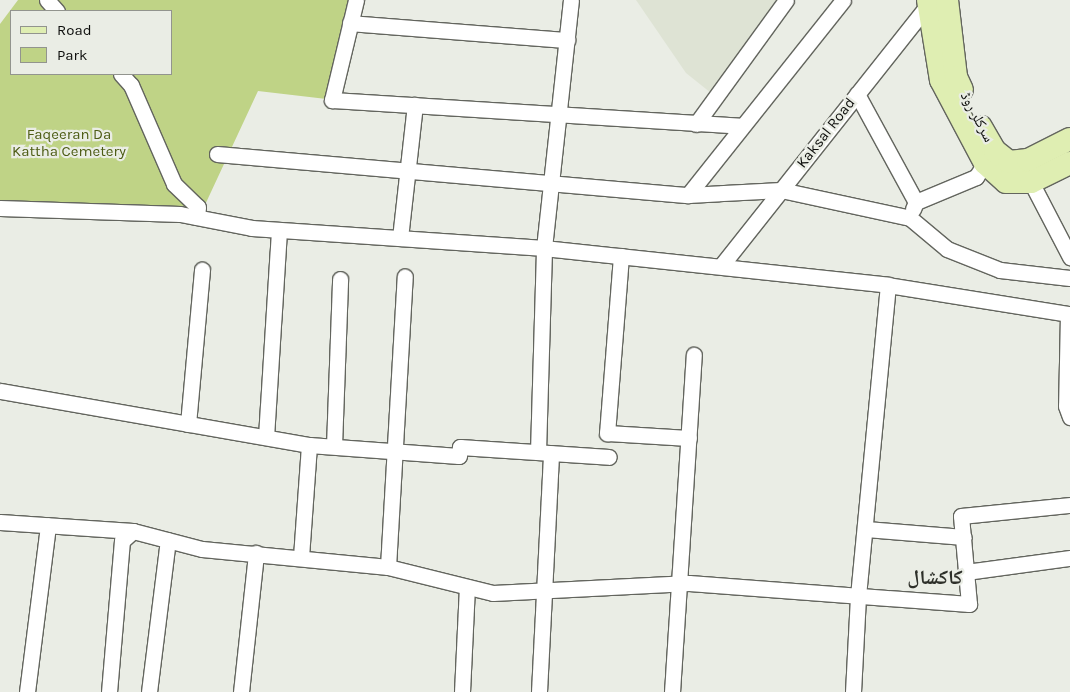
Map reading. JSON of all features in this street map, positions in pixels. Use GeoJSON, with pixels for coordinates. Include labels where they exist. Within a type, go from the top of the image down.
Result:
{"type":"FeatureCollection","features":[{"type":"Feature","properties":{"kind":"main road","name":"سرکلر روڈ"},"geometry":{"type":"LineString","coordinates":[[934,0],[956,76],[990,157],[1009,162],[1028,160],[1070,139]]}},
{"type":"Feature","properties":{"kind":"main road"},"geometry":{"type":"LineString","coordinates":[[990,157],[1006,182],[1031,182],[1070,163]]}},
{"type":"Feature","properties":{"kind":"street"},"geometry":{"type":"LineString","coordinates":[[47,0],[57,10]]}},
{"type":"Feature","properties":{"kind":"street"},"geometry":{"type":"LineString","coordinates":[[356,0],[332,100],[556,117],[741,126]]}},
{"type":"Feature","properties":{"kind":"street"},"geometry":{"type":"LineString","coordinates":[[539,692],[545,453],[544,248],[556,117],[572,0]]}},
{"type":"Feature","properties":{"kind":"street"},"geometry":{"type":"LineString","coordinates":[[696,124],[786,0]]}},
{"type":"Feature","properties":{"kind":"street"},"geometry":{"type":"LineString","coordinates":[[688,194],[843,0]]}},
{"type":"Feature","properties":{"kind":"street","name":"Kaksal Road"},"geometry":{"type":"LineString","coordinates":[[720,266],[856,94],[934,0]]}},
{"type":"Feature","properties":{"kind":"street"},"geometry":{"type":"LineString","coordinates":[[350,23],[567,40]]}},
{"type":"Feature","properties":{"kind":"street"},"geometry":{"type":"LineString","coordinates":[[122,75],[131,85],[174,184],[198,207],[197,217]]}},
{"type":"Feature","properties":{"kind":"street"},"geometry":{"type":"LineString","coordinates":[[856,94],[916,202]]}},
{"type":"Feature","properties":{"kind":"street"},"geometry":{"type":"LineString","coordinates":[[400,238],[414,105]]}},
{"type":"Feature","properties":{"kind":"street"},"geometry":{"type":"LineString","coordinates":[[217,154],[407,170],[550,185],[688,194],[781,190],[910,218],[947,249],[1000,270],[1070,278]]}},
{"type":"Feature","properties":{"kind":"street"},"geometry":{"type":"LineString","coordinates":[[910,218],[916,202],[976,177],[990,157]]}},
{"type":"Feature","properties":{"kind":"street"},"geometry":{"type":"LineString","coordinates":[[1031,182],[1070,256]]}},
{"type":"Feature","properties":{"kind":"street"},"geometry":{"type":"LineString","coordinates":[[0,208],[197,217],[279,230],[544,248],[888,285],[1069,314],[1066,406],[1070,417]]}},
{"type":"Feature","properties":{"kind":"street"},"geometry":{"type":"LineString","coordinates":[[266,437],[279,230]]}},
{"type":"Feature","properties":{"kind":"street"},"geometry":{"type":"LineString","coordinates":[[622,256],[607,433],[689,438]]}},
{"type":"Feature","properties":{"kind":"street"},"geometry":{"type":"LineString","coordinates":[[188,424],[202,270]]}},
{"type":"Feature","properties":{"kind":"street"},"geometry":{"type":"LineString","coordinates":[[388,567],[405,276]]}},
{"type":"Feature","properties":{"kind":"street"},"geometry":{"type":"LineString","coordinates":[[334,446],[340,279]]}},
{"type":"Feature","properties":{"kind":"street"},"geometry":{"type":"LineString","coordinates":[[853,692],[858,596],[866,529],[888,285]]}},
{"type":"Feature","properties":{"kind":"street"},"geometry":{"type":"LineString","coordinates":[[672,692],[677,584],[694,356]]}},
{"type":"Feature","properties":{"kind":"street"},"geometry":{"type":"LineString","coordinates":[[0,392],[308,444],[459,456],[460,447],[609,457]]}},
{"type":"Feature","properties":{"kind":"street"},"geometry":{"type":"LineString","coordinates":[[301,557],[308,444]]}},
{"type":"Feature","properties":{"kind":"street"},"geometry":{"type":"LineString","coordinates":[[0,522],[133,531],[202,549],[301,557],[388,567],[493,593],[677,584],[969,604],[961,516],[1070,505]]}},
{"type":"Feature","properties":{"kind":"street"},"geometry":{"type":"LineString","coordinates":[[27,692],[48,525]]}},
{"type":"Feature","properties":{"kind":"street"},"geometry":{"type":"LineString","coordinates":[[866,529],[964,537]]}},
{"type":"Feature","properties":{"kind":"street"},"geometry":{"type":"LineString","coordinates":[[109,692],[122,540],[133,531]]}},
{"type":"Feature","properties":{"kind":"street"},"geometry":{"type":"LineString","coordinates":[[149,692],[168,540]]}},
{"type":"Feature","properties":{"kind":"street"},"geometry":{"type":"LineString","coordinates":[[241,692],[256,553]]}},
{"type":"Feature","properties":{"kind":"street"},"geometry":{"type":"LineString","coordinates":[[966,572],[1070,558]]}},
{"type":"Feature","properties":{"kind":"street"},"geometry":{"type":"LineString","coordinates":[[462,692],[467,587]]}},
{"type":"Feature","properties":{"kind":"shaded area"},"geometry":{"type":"Polygon","coordinates":[[[636,0],[790,0],[721,101],[686,73],[636,0]]]}},
{"type":"Feature","properties":{"kind":"green space","name":"Faqeeran Da Kattha Cemetery"},"geometry":{"type":"Polygon","coordinates":[[[18,0],[358,0],[335,100],[258,91],[204,207],[0,214],[0,24],[10,11],[10,75],[172,75],[172,10],[10,10],[18,0]]]}},
{"type":"Feature","properties":{"kind":"district","name":"کاکشال"},"geometry":{"type":"Point","coordinates":[935,577]}}]}
